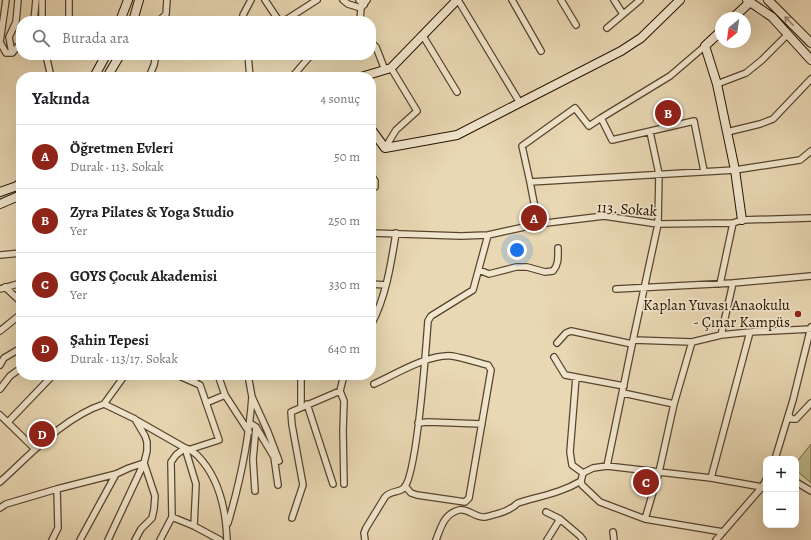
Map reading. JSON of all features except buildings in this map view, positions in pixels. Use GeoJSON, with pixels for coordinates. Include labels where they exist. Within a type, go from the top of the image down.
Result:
{"type":"FeatureCollection","features":[{"type":"Feature","properties":{"kind":"street"},"geometry":{"type":"LineString","coordinates":[[0,0],[5,0],[0,42],[6,53],[12,53],[16,49]]}},
{"type":"Feature","properties":{"kind":"street"},"geometry":{"type":"LineString","coordinates":[[17,16],[18,0]]}},
{"type":"Feature","properties":{"kind":"street"},"geometry":{"type":"LineString","coordinates":[[34,16],[36,0]]}},
{"type":"Feature","properties":{"kind":"street"},"geometry":{"type":"LineString","coordinates":[[42,0],[42,16]]}},
{"type":"Feature","properties":{"kind":"street"},"geometry":{"type":"LineString","coordinates":[[68,0],[68,16]]}},
{"type":"Feature","properties":{"kind":"street"},"geometry":{"type":"LineString","coordinates":[[122,16],[128,0]]}},
{"type":"Feature","properties":{"kind":"street"},"geometry":{"type":"LineString","coordinates":[[134,16],[139,0]]}},
{"type":"Feature","properties":{"kind":"street"},"geometry":{"type":"LineString","coordinates":[[164,16],[166,14],[167,0]]}},
{"type":"Feature","properties":{"kind":"street"},"geometry":{"type":"LineString","coordinates":[[243,16],[251,0]]}},
{"type":"Feature","properties":{"kind":"street"},"geometry":{"type":"LineString","coordinates":[[265,0],[276,16]]}},
{"type":"Feature","properties":{"kind":"street"},"geometry":{"type":"LineString","coordinates":[[297,16],[317,0]]}},
{"type":"Feature","properties":{"kind":"street"},"geometry":{"type":"LineString","coordinates":[[343,0],[348,4],[364,4]]}},
{"type":"Feature","properties":{"kind":"street"},"geometry":{"type":"LineString","coordinates":[[359,0],[364,4]]}},
{"type":"Feature","properties":{"kind":"street"},"geometry":{"type":"LineString","coordinates":[[376,73],[388,69],[423,36],[457,0],[520,103]]}},
{"type":"Feature","properties":{"kind":"street"},"geometry":{"type":"LineString","coordinates":[[512,0],[541,51]]}},
{"type":"Feature","properties":{"kind":"street"},"geometry":{"type":"LineString","coordinates":[[561,0],[576,25]]}},
{"type":"Feature","properties":{"kind":"street"},"geometry":{"type":"LineString","coordinates":[[614,0],[623,14]]}},
{"type":"Feature","properties":{"kind":"street"},"geometry":{"type":"LineString","coordinates":[[607,28],[640,0]]}},
{"type":"Feature","properties":{"kind":"street"},"geometry":{"type":"LineString","coordinates":[[385,148],[457,135],[621,52],[641,38],[680,0]]}},
{"type":"Feature","properties":{"kind":"street"},"geometry":{"type":"LineString","coordinates":[[768,0],[811,43]]}},
{"type":"Feature","properties":{"kind":"street"},"geometry":{"type":"LineString","coordinates":[[739,12],[749,1],[772,17],[811,60]]}},
{"type":"Feature","properties":{"kind":"street"},"geometry":{"type":"LineString","coordinates":[[361,16],[364,4]]}},
{"type":"Feature","properties":{"kind":"street"},"geometry":{"type":"LineString","coordinates":[[12,53],[9,37],[16,22]]}},
{"type":"Feature","properties":{"kind":"street"},"geometry":{"type":"LineString","coordinates":[[717,84],[746,73],[762,60],[788,34]]}},
{"type":"Feature","properties":{"kind":"street"},"geometry":{"type":"LineString","coordinates":[[423,36],[457,92]]}},
{"type":"Feature","properties":{"kind":"street"},"geometry":{"type":"LineString","coordinates":[[538,224],[522,146],[576,108],[589,126],[670,76],[715,37]]}},
{"type":"Feature","properties":{"kind":"street"},"geometry":{"type":"LineString","coordinates":[[705,46],[717,84],[735,170],[742,220]]}},
{"type":"Feature","properties":{"kind":"street"},"geometry":{"type":"LineString","coordinates":[[376,47],[388,69],[417,111],[396,130],[385,148]]}},
{"type":"Feature","properties":{"kind":"street"},"geometry":{"type":"LineString","coordinates":[[47,60],[49,72]]}},
{"type":"Feature","properties":{"kind":"street"},"geometry":{"type":"LineString","coordinates":[[97,72],[103,60]]}},
{"type":"Feature","properties":{"kind":"street"},"geometry":{"type":"LineString","coordinates":[[110,72],[117,60]]}},
{"type":"Feature","properties":{"kind":"street"},"geometry":{"type":"LineString","coordinates":[[151,72],[155,60]]}},
{"type":"Feature","properties":{"kind":"street"},"geometry":{"type":"LineString","coordinates":[[248,60],[250,72]]}},
{"type":"Feature","properties":{"kind":"street"},"geometry":{"type":"LineString","coordinates":[[298,72],[307,60]]}},
{"type":"Feature","properties":{"kind":"street"},"geometry":{"type":"LineString","coordinates":[[727,132],[760,124],[773,118],[811,79]]}},
{"type":"Feature","properties":{"kind":"street"},"geometry":{"type":"LineString","coordinates":[[601,118],[612,140],[694,121],[704,171]]}},
{"type":"Feature","properties":{"kind":"street"},"geometry":{"type":"LineString","coordinates":[[607,466],[658,224],[659,174],[650,132]]}},
{"type":"Feature","properties":{"kind":"street"},"geometry":{"type":"LineString","coordinates":[[376,136],[385,148]]}},
{"type":"Feature","properties":{"kind":"street"},"geometry":{"type":"LineString","coordinates":[[530,182],[735,170],[800,160],[811,151]]}},
{"type":"Feature","properties":{"kind":"street"},"geometry":{"type":"LineString","coordinates":[[0,192],[16,186]]}},
{"type":"Feature","properties":{"kind":"street"},"geometry":{"type":"LineString","coordinates":[[0,204],[16,197]]}},
{"type":"Feature","properties":{"kind":"street","name":"113. Sokak"},"geometry":{"type":"LineString","coordinates":[[376,233],[461,236],[488,235],[538,224],[604,216],[658,224],[733,223],[742,220],[811,218]]}},
{"type":"Feature","properties":{"kind":"street"},"geometry":{"type":"LineString","coordinates":[[720,284],[733,223]]}},
{"type":"Feature","properties":{"kind":"street"},"geometry":{"type":"LineString","coordinates":[[376,315],[386,286],[396,233]]}},
{"type":"Feature","properties":{"kind":"street"},"geometry":{"type":"LineString","coordinates":[[365,540],[364,533],[366,528],[385,497],[389,493],[399,490],[405,486],[411,469],[418,423],[428,322],[431,316],[473,290],[488,235]]}},
{"type":"Feature","properties":{"kind":"street"},"geometry":{"type":"LineString","coordinates":[[479,270],[489,274],[507,268],[527,267],[545,272],[553,271],[557,267],[558,248]]}},
{"type":"Feature","properties":{"kind":"street"},"geometry":{"type":"LineString","coordinates":[[0,255],[16,253]]}},
{"type":"Feature","properties":{"kind":"street"},"geometry":{"type":"LineString","coordinates":[[616,289],[720,284],[811,276]]}},
{"type":"Feature","properties":{"kind":"street"},"geometry":{"type":"LineString","coordinates":[[721,335],[733,283]]}},
{"type":"Feature","properties":{"kind":"street"},"geometry":{"type":"LineString","coordinates":[[3,288],[16,284]]}},
{"type":"Feature","properties":{"kind":"street"},"geometry":{"type":"LineString","coordinates":[[376,285],[386,286]]}},
{"type":"Feature","properties":{"kind":"street"},"geometry":{"type":"LineString","coordinates":[[3,288],[16,298]]}},
{"type":"Feature","properties":{"kind":"street"},"geometry":{"type":"LineString","coordinates":[[0,332],[16,318]]}},
{"type":"Feature","properties":{"kind":"street"},"geometry":{"type":"LineString","coordinates":[[557,343],[566,333],[571,331],[633,342],[692,342],[721,335],[811,328],[789,415],[776,456]]}},
{"type":"Feature","properties":{"kind":"street"},"geometry":{"type":"LineString","coordinates":[[711,478],[750,332]]}},
{"type":"Feature","properties":{"kind":"street"},"geometry":{"type":"LineString","coordinates":[[645,519],[659,472],[674,404],[692,342]]}},
{"type":"Feature","properties":{"kind":"street"},"geometry":{"type":"LineString","coordinates":[[0,365],[4,358],[16,351]]}},
{"type":"Feature","properties":{"kind":"street"},"geometry":{"type":"LineString","coordinates":[[374,384],[424,361],[439,357],[452,356],[488,364],[491,370],[469,498],[465,502],[417,495],[411,493],[405,486]]}},
{"type":"Feature","properties":{"kind":"street"},"geometry":{"type":"LineString","coordinates":[[554,357],[565,375],[623,389],[674,404]]}},
{"type":"Feature","properties":{"kind":"street"},"geometry":{"type":"LineString","coordinates":[[0,389],[10,376],[16,372]]}},
{"type":"Feature","properties":{"kind":"street"},"geometry":{"type":"LineString","coordinates":[[576,377],[570,452],[572,465],[583,473]]}},
{"type":"Feature","properties":{"kind":"street"},"geometry":{"type":"LineString","coordinates":[[8,422],[48,380]]}},
{"type":"Feature","properties":{"kind":"street"},"geometry":{"type":"LineString","coordinates":[[0,482],[35,449],[70,421],[92,408],[104,404],[121,380]]}},
{"type":"Feature","properties":{"kind":"street"},"geometry":{"type":"LineString","coordinates":[[220,380],[225,395],[248,432]]}},
{"type":"Feature","properties":{"kind":"street"},"geometry":{"type":"LineString","coordinates":[[249,380],[252,397],[279,461]]}},
{"type":"Feature","properties":{"kind":"street"},"geometry":{"type":"LineString","coordinates":[[302,380],[304,405],[334,484]]}},
{"type":"Feature","properties":{"kind":"street"},"geometry":{"type":"LineString","coordinates":[[343,380],[340,391],[344,401],[342,431],[344,484]]}},
{"type":"Feature","properties":{"kind":"street"},"geometry":{"type":"LineString","coordinates":[[160,540],[172,517],[171,462],[176,455],[188,449],[219,440],[200,385],[191,381]]}},
{"type":"Feature","properties":{"kind":"street"},"geometry":{"type":"LineString","coordinates":[[292,518],[303,485],[292,426],[291,412],[304,405],[340,391]]}},
{"type":"Feature","properties":{"kind":"street"},"geometry":{"type":"LineString","coordinates":[[206,403],[225,395]]}},
{"type":"Feature","properties":{"kind":"street"},"geometry":{"type":"LineString","coordinates":[[227,527],[240,481],[250,423],[252,397]]}},
{"type":"Feature","properties":{"kind":"street"},"geometry":{"type":"LineString","coordinates":[[789,415],[791,419],[796,419],[811,403]]}},
{"type":"Feature","properties":{"kind":"street"},"geometry":{"type":"LineString","coordinates":[[104,404],[135,419],[188,449],[205,464],[216,483],[226,520],[227,540]]}},
{"type":"Feature","properties":{"kind":"street"},"geometry":{"type":"LineString","coordinates":[[0,415],[35,449]]}},
{"type":"Feature","properties":{"kind":"street"},"geometry":{"type":"LineString","coordinates":[[108,540],[144,464],[147,451],[145,436],[135,419]]}},
{"type":"Feature","properties":{"kind":"street"},"geometry":{"type":"LineString","coordinates":[[250,423],[256,426],[274,457],[278,485]]}},
{"type":"Feature","properties":{"kind":"street"},"geometry":{"type":"LineString","coordinates":[[418,423],[482,424]]}},
{"type":"Feature","properties":{"kind":"street"},"geometry":{"type":"LineString","coordinates":[[255,491],[253,459],[256,426]]}},
{"type":"Feature","properties":{"kind":"street"},"geometry":{"type":"LineString","coordinates":[[188,449],[196,484],[194,526]]}},
{"type":"Feature","properties":{"kind":"street"},"geometry":{"type":"LineString","coordinates":[[0,508],[6,504],[116,474],[129,468],[144,464]]}},
{"type":"Feature","properties":{"kind":"street"},"geometry":{"type":"LineString","coordinates":[[136,540],[141,529],[152,518],[154,509],[155,496],[144,464]]}},
{"type":"Feature","properties":{"kind":"street"},"geometry":{"type":"LineString","coordinates":[[723,532],[645,519],[600,502],[582,485],[581,481],[583,473],[593,468],[607,466],[711,478],[762,487]]}},
{"type":"Feature","properties":{"kind":"street"},"geometry":{"type":"LineString","coordinates":[[80,540],[116,474]]}},
{"type":"Feature","properties":{"kind":"street"},"geometry":{"type":"LineString","coordinates":[[436,540],[444,520],[459,510],[464,510],[477,516],[484,517],[510,509],[516,504],[560,492],[581,481]]}},
{"type":"Feature","properties":{"kind":"street"},"geometry":{"type":"LineString","coordinates":[[799,484],[811,490]]}},
{"type":"Feature","properties":{"kind":"street"},"geometry":{"type":"LineString","coordinates":[[716,540],[762,487]]}},
{"type":"Feature","properties":{"kind":"street"},"geometry":{"type":"LineString","coordinates":[[52,540],[58,528],[57,489]]}},
{"type":"Feature","properties":{"kind":"street"},"geometry":{"type":"LineString","coordinates":[[546,512],[560,519],[583,540]]}},
{"type":"Feature","properties":{"kind":"street"},"geometry":{"type":"LineString","coordinates":[[172,517],[194,526],[220,540]]}},
{"type":"Feature","properties":{"kind":"street"},"geometry":{"type":"LineString","coordinates":[[546,540],[560,519]]}},
{"type":"Feature","properties":{"kind":"street"},"geometry":{"type":"LineString","coordinates":[[612,532],[614,540]]}},
{"type":"Feature","properties":{"kind":"shaded area"},"geometry":{"type":"Polygon","coordinates":[[[811,444],[811,483],[799,473],[799,459],[811,444]]]}},
{"type":"Feature","properties":{"kind":"place","name":"Zyra Pilates & Yoga Studio"},"geometry":{"type":"Point","coordinates":[668,113]}},
{"type":"Feature","properties":{"kind":"place","name":"Öğretmen Evleri"},"geometry":{"type":"Point","coordinates":[534,218]}},
{"type":"Feature","properties":{"kind":"place","name":"Kaplan Yuvası Anaokulu - Çınar Kampüs"},"geometry":{"type":"Point","coordinates":[798,314]}},
{"type":"Feature","properties":{"kind":"place","name":"Şahin Tepesi"},"geometry":{"type":"Point","coordinates":[42,434]}},
{"type":"Feature","properties":{"kind":"place","name":"GOYS Çocuk Akademisi"},"geometry":{"type":"Point","coordinates":[646,482]}}]}
